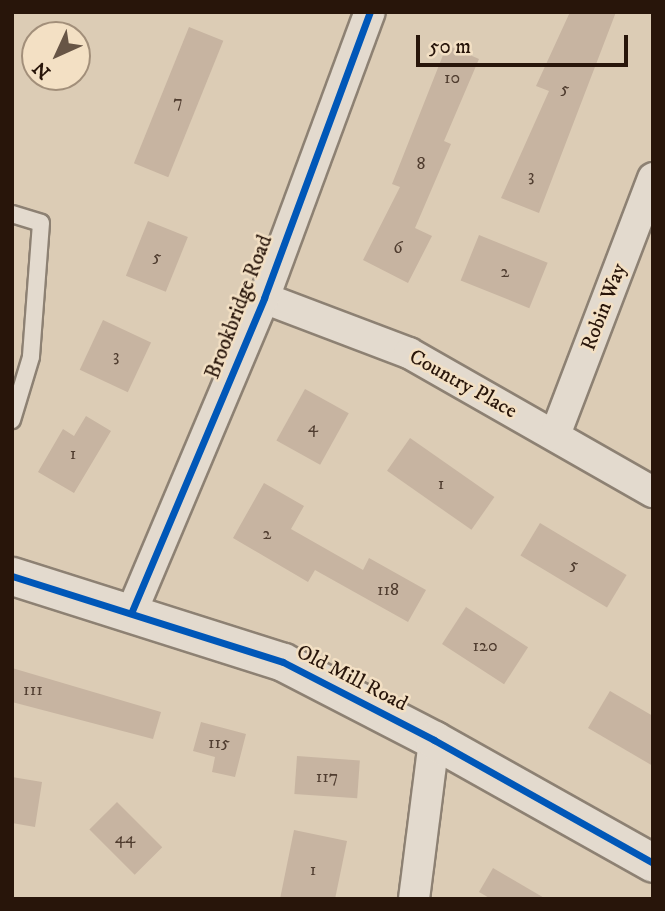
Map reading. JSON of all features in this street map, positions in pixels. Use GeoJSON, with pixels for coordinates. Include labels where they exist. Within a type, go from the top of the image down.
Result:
{"type":"FeatureCollection","features":[{"type":"Feature","properties":{"kind":"street","name":"Brookbridge Road"},"geometry":{"type":"LineString","coordinates":[[132,611],[264,298],[370,12]]}},
{"type":"Feature","properties":{"kind":"street","name":"Robin Way"},"geometry":{"type":"LineString","coordinates":[[555,435],[653,178]]}},
{"type":"Feature","properties":{"kind":"street","name":"Country Place"},"geometry":{"type":"LineString","coordinates":[[264,298],[410,354],[653,492]]}},
{"type":"Feature","properties":{"kind":"street","name":"Old Mill Road"},"geometry":{"type":"LineString","coordinates":[[12,576],[132,611],[283,662],[434,740],[653,863]]}},
{"type":"Feature","properties":{"kind":"street"},"geometry":{"type":"LineString","coordinates":[[414,899],[434,740]]}},
{"type":"Feature","properties":{"kind":"lane"},"geometry":{"type":"LineString","coordinates":[[12,214],[41,223],[31,357],[12,420]]}},
{"type":"Feature","properties":{"kind":"building"},"geometry":{"type":"Polygon","coordinates":[[[570,12],[616,12],[539,213],[501,198],[549,91],[536,86],[570,12]]]}},
{"type":"Feature","properties":{"kind":"building"},"geometry":{"type":"Polygon","coordinates":[[[189,27],[223,41],[168,177],[134,163],[189,27]]]}},
{"type":"Feature","properties":{"kind":"building"},"geometry":{"type":"Polygon","coordinates":[[[447,45],[479,59],[444,141],[451,144],[415,228],[432,236],[408,283],[363,260],[400,187],[392,184],[447,45]]]}},
{"type":"Feature","properties":{"kind":"building"},"geometry":{"type":"Polygon","coordinates":[[[148,221],[188,237],[166,292],[126,276],[148,221]]]}},
{"type":"Feature","properties":{"kind":"building"},"geometry":{"type":"Polygon","coordinates":[[[479,235],[548,263],[529,308],[461,280],[479,235]]]}},
{"type":"Feature","properties":{"kind":"building"},"geometry":{"type":"Polygon","coordinates":[[[103,320],[151,342],[128,392],[80,370],[103,320]]]}},
{"type":"Feature","properties":{"kind":"building"},"geometry":{"type":"Polygon","coordinates":[[[305,389],[349,413],[320,465],[276,441],[305,389]]]}},
{"type":"Feature","properties":{"kind":"building"},"geometry":{"type":"Polygon","coordinates":[[[86,416],[111,431],[74,493],[38,472],[63,429],[74,436],[86,416]]]}},
{"type":"Feature","properties":{"kind":"building"},"geometry":{"type":"Polygon","coordinates":[[[410,438],[494,497],[471,530],[387,471],[410,438]]]}},
{"type":"Feature","properties":{"kind":"building"},"geometry":{"type":"Polygon","coordinates":[[[264,483],[304,506],[291,529],[363,570],[369,558],[426,590],[408,622],[315,570],[308,582],[233,538],[264,483]]]}},
{"type":"Feature","properties":{"kind":"building"},"geometry":{"type":"Polygon","coordinates":[[[540,523],[627,575],[607,608],[520,556],[540,523]]]}},
{"type":"Feature","properties":{"kind":"building"},"geometry":{"type":"Polygon","coordinates":[[[466,607],[528,647],[504,684],[442,644],[466,607]]]}},
{"type":"Feature","properties":{"kind":"building"},"geometry":{"type":"Polygon","coordinates":[[[12,668],[161,712],[153,739],[12,702],[12,668]]]}},
{"type":"Feature","properties":{"kind":"building"},"geometry":{"type":"Polygon","coordinates":[[[610,691],[653,716],[653,766],[588,728],[610,691]]]}},
{"type":"Feature","properties":{"kind":"building"},"geometry":{"type":"Polygon","coordinates":[[[201,722],[246,734],[235,777],[212,772],[215,757],[193,751],[201,722]]]}},
{"type":"Feature","properties":{"kind":"building"},"geometry":{"type":"Polygon","coordinates":[[[297,756],[360,760],[357,798],[294,794],[297,756]]]}},
{"type":"Feature","properties":{"kind":"building"},"geometry":{"type":"Polygon","coordinates":[[[12,777],[42,782],[35,827],[12,823],[12,777]]]}},
{"type":"Feature","properties":{"kind":"building"},"geometry":{"type":"Polygon","coordinates":[[[117,802],[162,847],[135,875],[89,830],[117,802]]]}},
{"type":"Feature","properties":{"kind":"building"},"geometry":{"type":"Polygon","coordinates":[[[294,830],[347,841],[335,899],[280,899],[294,830]]]}},
{"type":"Feature","properties":{"kind":"building"},"geometry":{"type":"Polygon","coordinates":[[[493,868],[546,899],[491,899],[479,892],[493,868]]]}},
{"type":"Feature","properties":{"kind":"cycle path"},"geometry":{"type":"LineString","coordinates":[[132,611],[264,298],[370,12]]}},
{"type":"Feature","properties":{"kind":"cycle path"},"geometry":{"type":"LineString","coordinates":[[12,576],[283,662],[434,740],[653,863]]}}]}
